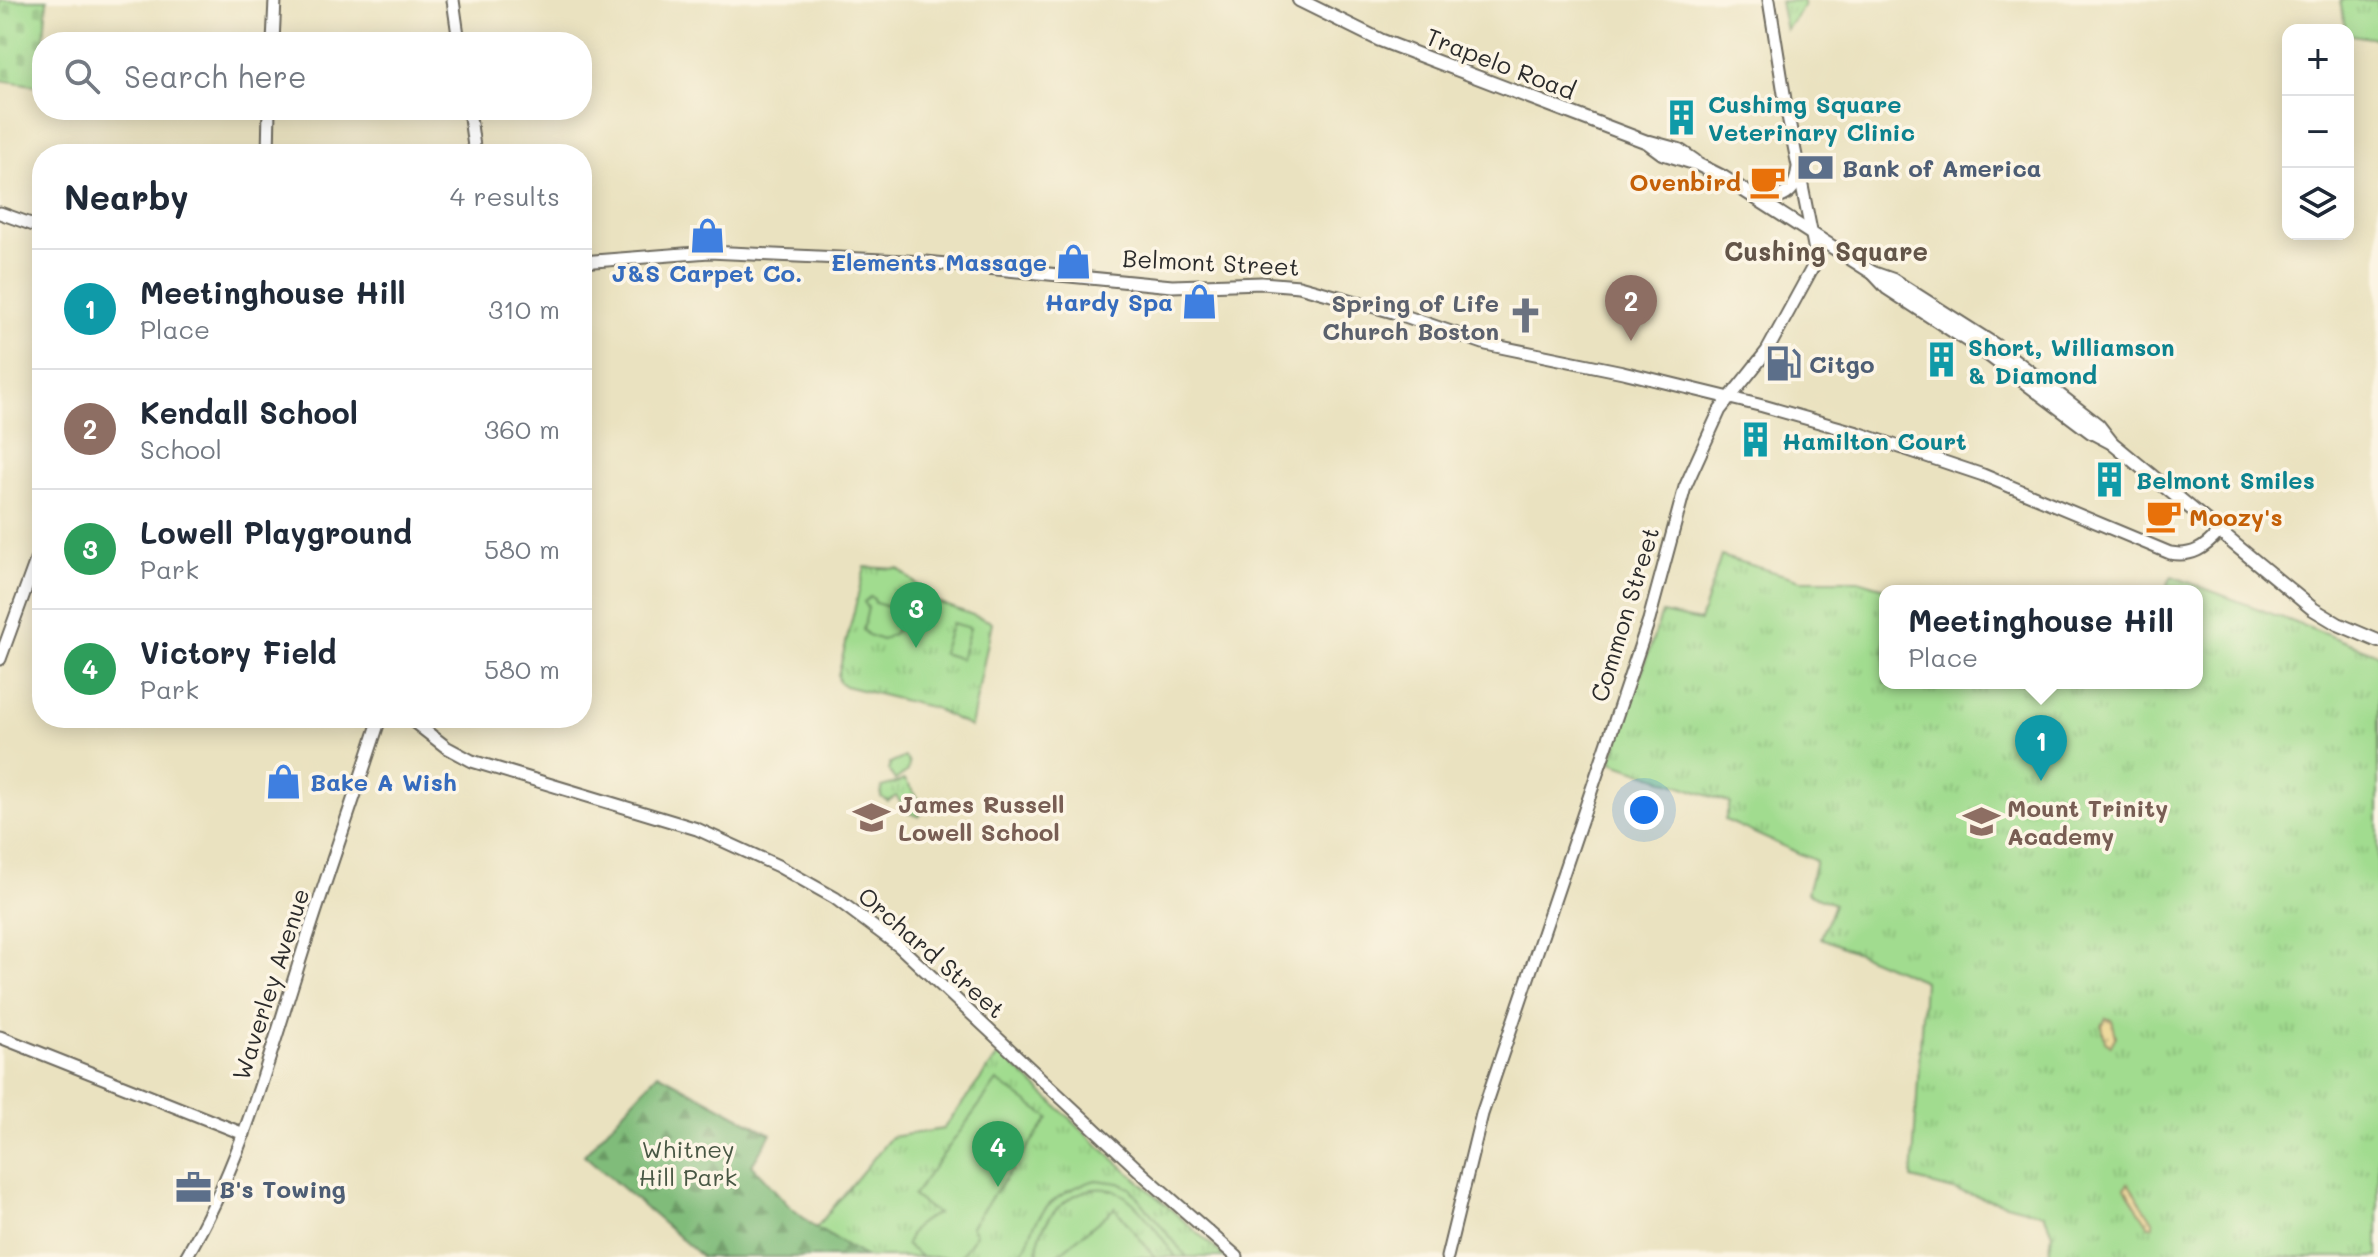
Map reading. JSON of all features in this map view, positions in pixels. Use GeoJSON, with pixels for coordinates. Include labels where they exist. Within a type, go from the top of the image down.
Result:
{"type":"FeatureCollection","features":[{"type":"Feature","properties":{"kind":"main road"},"geometry":{"type":"LineString","coordinates":[[273,32],[275,0]]}},
{"type":"Feature","properties":{"kind":"main road"},"geometry":{"type":"LineString","coordinates":[[453,0],[458,32]]}},
{"type":"Feature","properties":{"kind":"main road","name":"Trapelo Road"},"geometry":{"type":"LineString","coordinates":[[1299,0],[1380,40],[1647,142],[1662,153],[1697,164],[1758,198],[1873,273],[1887,288],[1990,355],[2091,432],[2112,443],[2219,532]]}},
{"type":"Feature","properties":{"kind":"main road","name":"Common Street"},"geometry":{"type":"LineString","coordinates":[[1447,1257],[1482,1114],[1649,620],[1682,494],[1718,414],[1767,351],[1812,271],[1816,257],[1769,0]]}},
{"type":"Feature","properties":{"kind":"main road"},"geometry":{"type":"LineString","coordinates":[[268,144],[269,120]]}},
{"type":"Feature","properties":{"kind":"main road"},"geometry":{"type":"LineString","coordinates":[[470,120],[474,144]]}},
{"type":"Feature","properties":{"kind":"main road"},"geometry":{"type":"LineString","coordinates":[[1758,198],[1774,199],[1787,194],[1795,184],[1798,170]]}},
{"type":"Feature","properties":{"kind":"main road"},"geometry":{"type":"LineString","coordinates":[[0,213],[32,224]]}},
{"type":"Feature","properties":{"kind":"main road","name":"Belmont Street"},"geometry":{"type":"LineString","coordinates":[[592,261],[709,252],[926,262],[1172,286],[1262,283],[1299,286],[1393,312],[1496,347],[1596,366],[1858,433],[1948,462],[2170,553],[2194,553],[2219,532]]}},
{"type":"Feature","properties":{"kind":"main road"},"geometry":{"type":"LineString","coordinates":[[2219,532],[2313,609],[2338,624],[2378,641]]}},
{"type":"Feature","properties":{"kind":"main road"},"geometry":{"type":"LineString","coordinates":[[0,659],[32,571]]}},
{"type":"Feature","properties":{"kind":"main road","name":"Waverley Avenue"},"geometry":{"type":"LineString","coordinates":[[186,1257],[222,1192],[265,1078],[296,971],[377,728]]}},
{"type":"Feature","properties":{"kind":"main road","name":"Orchard Street"},"geometry":{"type":"LineString","coordinates":[[422,728],[446,747],[472,761],[697,829],[778,866],[835,898],[899,946],[1145,1176],[1237,1257]]}},
{"type":"Feature","properties":{"kind":"main road"},"geometry":{"type":"LineString","coordinates":[[0,1037],[244,1134]]}},
{"type":"Feature","properties":{"kind":"green space"},"geometry":{"type":"Polygon","coordinates":[[[0,0],[47,0],[44,32],[32,32],[32,85],[0,80],[0,0]]]}},
{"type":"Feature","properties":{"kind":"green space"},"geometry":{"type":"Polygon","coordinates":[[[1802,0],[1804,6],[1786,30],[1780,2],[1802,0]]]}},
{"type":"Feature","properties":{"kind":"green space"},"geometry":{"type":"Polygon","coordinates":[[[2340,0],[2378,0],[2378,39],[2354,35],[2354,24],[2345,24],[2340,0]]]}},
{"type":"Feature","properties":{"kind":"green space"},"geometry":{"type":"Polygon","coordinates":[[[1721,556],[1801,580],[1858,580],[1879,586],[1879,689],[2203,689],[2203,588],[2378,654],[2378,1257],[2049,1257],[2052,1233],[2044,1214],[1912,1179],[1924,981],[1821,938],[1834,904],[1807,893],[1816,861],[1725,820],[1730,803],[1611,762],[1662,613],[1700,621],[1721,556]]]}},
{"type":"Feature","properties":{"kind":"green space"},"geometry":{"type":"Polygon","coordinates":[[[865,567],[899,569],[937,602],[992,622],[971,727],[934,708],[839,682],[838,675],[865,567]]]}},
{"type":"Feature","properties":{"kind":"green space"},"geometry":{"type":"Polygon","coordinates":[[[2172,576],[2196,585],[2167,585],[2172,576]]]}},
{"type":"Feature","properties":{"kind":"green space"},"geometry":{"type":"Polygon","coordinates":[[[870,597],[875,603],[896,609],[898,625],[894,633],[882,640],[863,630],[868,608],[864,602],[870,597]]]}},
{"type":"Feature","properties":{"kind":"green space"},"geometry":{"type":"Polygon","coordinates":[[[952,623],[970,628],[961,659],[942,653],[952,623]]]}},
{"type":"Feature","properties":{"kind":"green space"},"geometry":{"type":"Polygon","coordinates":[[[905,757],[909,763],[908,771],[895,780],[889,771],[890,764],[905,757]]]}},
{"type":"Feature","properties":{"kind":"green space"},"geometry":{"type":"Polygon","coordinates":[[[905,780],[926,809],[919,816],[908,813],[896,796],[888,801],[881,797],[882,787],[905,780]]]}},
{"type":"Feature","properties":{"kind":"green space"},"geometry":{"type":"Polygon","coordinates":[[[1000,1053],[1099,1146],[1225,1257],[866,1257],[816,1228],[891,1137],[943,1129],[1000,1053]]]}},
{"type":"Feature","properties":{"kind":"green space","name":"Whitney Hill Park"},"geometry":{"type":"Polygon","coordinates":[[[658,1073],[771,1134],[752,1165],[788,1205],[816,1228],[866,1257],[702,1257],[584,1155],[658,1073]]]}},
{"type":"Feature","properties":{"kind":"green space"},"geometry":{"type":"Polygon","coordinates":[[[997,1081],[1049,1118],[971,1226],[976,1234],[960,1257],[922,1257],[906,1245],[917,1225],[937,1214],[913,1196],[997,1081]]]}},
{"type":"Feature","properties":{"kind":"green space"},"geometry":{"type":"Polygon","coordinates":[[[1096,1180],[1130,1188],[1187,1257],[1176,1257],[1130,1200],[1108,1189],[1093,1189],[1064,1202],[1053,1214],[1038,1242],[1038,1257],[1021,1257],[1019,1254],[1027,1245],[1045,1209],[1068,1191],[1096,1180]]]}},
{"type":"Feature","properties":{"kind":"green space"},"geometry":{"type":"Polygon","coordinates":[[[1115,1208],[1155,1257],[1055,1257],[1115,1208]]]}},
{"type":"Feature","properties":{"kind":"sand"},"geometry":{"type":"Polygon","coordinates":[[[2106,1018],[2112,1020],[2116,1036],[2111,1045],[2105,1041],[2102,1026],[2106,1018]]]}},
{"type":"Feature","properties":{"kind":"sand"},"geometry":{"type":"Polygon","coordinates":[[[2128,1183],[2153,1221],[2153,1226],[2149,1226],[2125,1188],[2128,1183]]]}},
{"type":"Feature","properties":{"kind":"place","name":"Cushimg Square Veterinary Clinic"},"geometry":{"type":"Point","coordinates":[1682,117]}},
{"type":"Feature","properties":{"kind":"place","name":"Bank of America"},"geometry":{"type":"Point","coordinates":[1816,167]}},
{"type":"Feature","properties":{"kind":"place","name":"Ovenbird"},"geometry":{"type":"Point","coordinates":[1767,181]}},
{"type":"Feature","properties":{"kind":"place","name":"J&S Carpet Co."},"geometry":{"type":"Point","coordinates":[707,235]}},
{"type":"Feature","properties":{"kind":"place","name":"Elements Massage"},"geometry":{"type":"Point","coordinates":[1073,261]}},
{"type":"Feature","properties":{"kind":"place","name":"Hardy Spa"},"geometry":{"type":"Point","coordinates":[1199,301]}},
{"type":"Feature","properties":{"kind":"place","name":"Spring of Life Church Boston"},"geometry":{"type":"Point","coordinates":[1525,316]}},
{"type":"Feature","properties":{"kind":"place","name":"Kendall School"},"geometry":{"type":"Point","coordinates":[1631,341]}},
{"type":"Feature","properties":{"kind":"place","name":"Short, Williamson & Diamond"},"geometry":{"type":"Point","coordinates":[1942,360]}},
{"type":"Feature","properties":{"kind":"place","name":"Citgo"},"geometry":{"type":"Point","coordinates":[1783,363]}},
{"type":"Feature","properties":{"kind":"place","name":"Hamilton Court"},"geometry":{"type":"Point","coordinates":[1756,440]}},
{"type":"Feature","properties":{"kind":"place","name":"Belmont Smiles"},"geometry":{"type":"Point","coordinates":[2110,479]}},
{"type":"Feature","properties":{"kind":"place","name":"Moozy's"},"geometry":{"type":"Point","coordinates":[2163,516]}},
{"type":"Feature","properties":{"kind":"place","name":"Lowell Playground"},"geometry":{"type":"Point","coordinates":[916,648]}},
{"type":"Feature","properties":{"kind":"place","name":"Bake A Wish"},"geometry":{"type":"Point","coordinates":[284,781]}},
{"type":"Feature","properties":{"kind":"place","name":"Meetinghouse Hill"},"geometry":{"type":"Point","coordinates":[2041,781]}},
{"type":"Feature","properties":{"kind":"place","name":"James Russell Lowell School"},"geometry":{"type":"Point","coordinates":[872,817]}},
{"type":"Feature","properties":{"kind":"place","name":"Mount Trinity Academy"},"geometry":{"type":"Point","coordinates":[1981,821]}},
{"type":"Feature","properties":{"kind":"place","name":"Victory Field"},"geometry":{"type":"Point","coordinates":[998,1187]}},
{"type":"Feature","properties":{"kind":"place","name":"B's Towing"},"geometry":{"type":"Point","coordinates":[193,1188]}},
{"type":"Feature","properties":{"kind":"district","name":"Cushing Square"},"geometry":{"type":"Point","coordinates":[1826,251]}}]}
